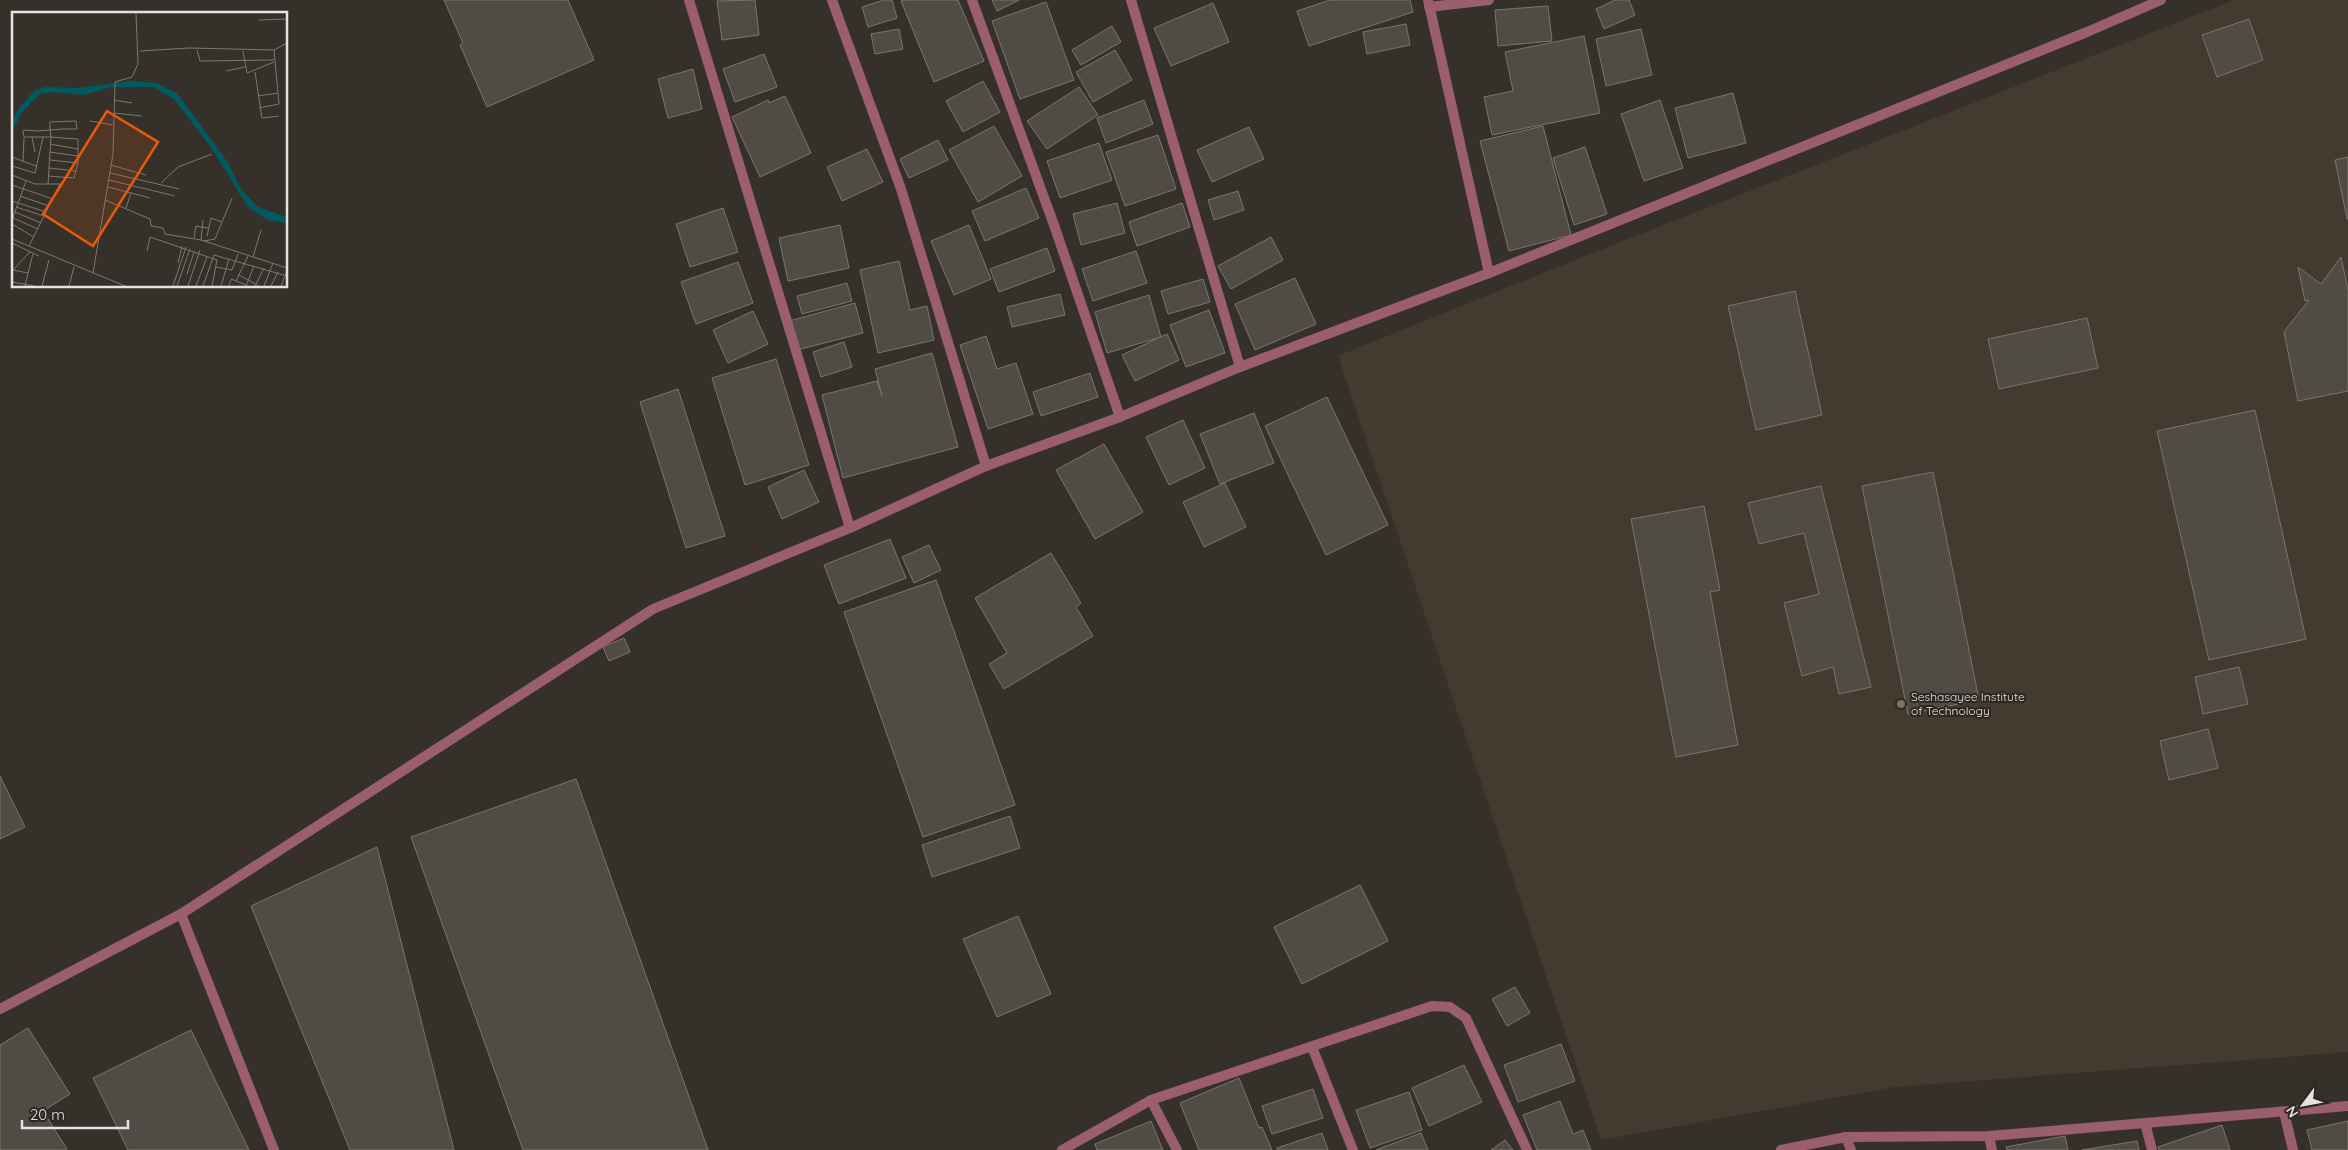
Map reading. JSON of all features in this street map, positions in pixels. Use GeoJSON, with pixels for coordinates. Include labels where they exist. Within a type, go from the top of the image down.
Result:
{"type":"FeatureCollection","features":[{"type":"Feature","properties":{"kind":"street"},"geometry":{"type":"LineString","coordinates":[[689,0],[850,528]]}},
{"type":"Feature","properties":{"kind":"street"},"geometry":{"type":"LineString","coordinates":[[832,0],[901,189],[986,466]]}},
{"type":"Feature","properties":{"kind":"street"},"geometry":{"type":"LineString","coordinates":[[972,0],[1054,225],[1120,417]]}},
{"type":"Feature","properties":{"kind":"street"},"geometry":{"type":"LineString","coordinates":[[1131,0],[1240,366]]}},
{"type":"Feature","properties":{"kind":"street"},"geometry":{"type":"LineString","coordinates":[[1488,0],[1428,4],[1489,273]]}},
{"type":"Feature","properties":{"kind":"street"},"geometry":{"type":"LineString","coordinates":[[0,1009],[181,914],[653,608],[850,528],[986,466],[1120,417],[1240,366],[1489,273],[2078,36],[2161,0]]}},
{"type":"Feature","properties":{"kind":"street"},"geometry":{"type":"LineString","coordinates":[[181,914],[274,1150]]}},
{"type":"Feature","properties":{"kind":"street"},"geometry":{"type":"LineString","coordinates":[[1062,1150],[1151,1100],[1432,1006],[1450,1007],[1466,1018],[1527,1150]]}},
{"type":"Feature","properties":{"kind":"street"},"geometry":{"type":"LineString","coordinates":[[1312,1047],[1354,1150]]}},
{"type":"Feature","properties":{"kind":"street"},"geometry":{"type":"LineString","coordinates":[[1151,1100],[1177,1150]]}},
{"type":"Feature","properties":{"kind":"street"},"geometry":{"type":"LineString","coordinates":[[1781,1150],[1846,1137],[1989,1136],[2348,1106]]}},
{"type":"Feature","properties":{"kind":"street"},"geometry":{"type":"LineString","coordinates":[[2284,1112],[2293,1150]]}},
{"type":"Feature","properties":{"kind":"street"},"geometry":{"type":"LineString","coordinates":[[2145,1124],[2152,1150]]}},
{"type":"Feature","properties":{"kind":"street"},"geometry":{"type":"LineString","coordinates":[[1989,1136],[1992,1150]]}},
{"type":"Feature","properties":{"kind":"street"},"geometry":{"type":"LineString","coordinates":[[1846,1137],[1851,1150]]}},
{"type":"Feature","properties":{"kind":"shaded area","name":"Seshasayee Institute of Technology"},"geometry":{"type":"Polygon","coordinates":[[[2234,0],[2348,0],[2348,1052],[1894,1087],[1601,1140],[1338,356],[1580,258],[2234,0]]]}},
{"type":"Feature","properties":{"kind":"building"},"geometry":{"type":"Polygon","coordinates":[[[444,0],[568,0],[594,60],[487,107],[460,45],[463,43],[444,0]]]}},
{"type":"Feature","properties":{"kind":"building"},"geometry":{"type":"Polygon","coordinates":[[[755,0],[759,35],[722,40],[717,1],[755,0]]]}},
{"type":"Feature","properties":{"kind":"building"},"geometry":{"type":"Polygon","coordinates":[[[884,0],[892,0],[897,18],[868,27],[862,7],[884,0]]]}},
{"type":"Feature","properties":{"kind":"building"},"geometry":{"type":"Polygon","coordinates":[[[958,0],[984,61],[934,82],[901,1],[958,0]]]}},
{"type":"Feature","properties":{"kind":"building"},"geometry":{"type":"Polygon","coordinates":[[[992,0],[1019,0],[997,11],[992,0]]]}},
{"type":"Feature","properties":{"kind":"building"},"geometry":{"type":"Polygon","coordinates":[[[1330,0],[1410,0],[1413,12],[1309,46],[1297,11],[1330,0]]]}},
{"type":"Feature","properties":{"kind":"building"},"geometry":{"type":"Polygon","coordinates":[[[1615,0],[1629,0],[1635,15],[1604,29],[1596,9],[1615,0]]]}},
{"type":"Feature","properties":{"kind":"building"},"geometry":{"type":"Polygon","coordinates":[[[1046,2],[1074,80],[1020,99],[992,21],[1046,2]]]}},
{"type":"Feature","properties":{"kind":"building"},"geometry":{"type":"Polygon","coordinates":[[[1213,3],[1229,42],[1171,66],[1154,28],[1213,3]]]}},
{"type":"Feature","properties":{"kind":"building"},"geometry":{"type":"Polygon","coordinates":[[[1548,6],[1552,41],[1498,46],[1495,10],[1548,6]]]}},
{"type":"Feature","properties":{"kind":"building"},"geometry":{"type":"Polygon","coordinates":[[[2249,19],[2263,60],[2217,77],[2202,35],[2249,19]]]}},
{"type":"Feature","properties":{"kind":"building"},"geometry":{"type":"Polygon","coordinates":[[[1406,24],[1410,45],[1367,54],[1363,32],[1406,24]]]}},
{"type":"Feature","properties":{"kind":"building"},"geometry":{"type":"Polygon","coordinates":[[[1112,26],[1121,42],[1081,65],[1072,50],[1112,26]]]}},
{"type":"Feature","properties":{"kind":"building"},"geometry":{"type":"Polygon","coordinates":[[[899,29],[903,49],[875,54],[871,34],[899,29]]]}},
{"type":"Feature","properties":{"kind":"building"},"geometry":{"type":"Polygon","coordinates":[[[1641,29],[1652,75],[1606,86],[1596,39],[1641,29]]]}},
{"type":"Feature","properties":{"kind":"building"},"geometry":{"type":"Polygon","coordinates":[[[1584,36],[1600,113],[1492,135],[1484,97],[1513,91],[1505,52],[1584,36]]]}},
{"type":"Feature","properties":{"kind":"building"},"geometry":{"type":"Polygon","coordinates":[[[1115,50],[1132,80],[1093,102],[1076,72],[1115,50]]]}},
{"type":"Feature","properties":{"kind":"building"},"geometry":{"type":"Polygon","coordinates":[[[764,54],[777,87],[735,102],[723,69],[764,54]]]}},
{"type":"Feature","properties":{"kind":"building"},"geometry":{"type":"Polygon","coordinates":[[[693,69],[702,109],[668,118],[658,79],[693,69]]]}},
{"type":"Feature","properties":{"kind":"building"},"geometry":{"type":"Polygon","coordinates":[[[983,81],[1000,112],[963,132],[946,101],[983,81]]]}},
{"type":"Feature","properties":{"kind":"building"},"geometry":{"type":"Polygon","coordinates":[[[1079,87],[1098,115],[1047,149],[1027,121],[1079,87]]]}},
{"type":"Feature","properties":{"kind":"building"},"geometry":{"type":"Polygon","coordinates":[[[1733,93],[1746,143],[1688,158],[1675,108],[1733,93]]]}},
{"type":"Feature","properties":{"kind":"building"},"geometry":{"type":"Polygon","coordinates":[[[785,96],[811,153],[760,177],[732,117],[768,100],[769,103],[785,96]]]}},
{"type":"Feature","properties":{"kind":"building"},"geometry":{"type":"Polygon","coordinates":[[[1144,100],[1153,124],[1106,143],[1097,118],[1144,100]]]}},
{"type":"Feature","properties":{"kind":"building"},"geometry":{"type":"Polygon","coordinates":[[[1660,100],[1683,168],[1644,181],[1621,114],[1660,100]]]}},
{"type":"Feature","properties":{"kind":"building"},"geometry":{"type":"Polygon","coordinates":[[[994,126],[1022,176],[978,202],[949,150],[994,126]]]}},
{"type":"Feature","properties":{"kind":"building"},"geometry":{"type":"Polygon","coordinates":[[[1543,126],[1571,235],[1509,251],[1480,141],[1543,126]]]}},
{"type":"Feature","properties":{"kind":"building"},"geometry":{"type":"Polygon","coordinates":[[[1249,127],[1264,159],[1212,182],[1197,150],[1249,127]]]}},
{"type":"Feature","properties":{"kind":"building"},"geometry":{"type":"Polygon","coordinates":[[[1158,135],[1176,189],[1125,206],[1106,152],[1158,135]]]}},
{"type":"Feature","properties":{"kind":"building"},"geometry":{"type":"Polygon","coordinates":[[[938,140],[948,160],[909,178],[900,159],[938,140]]]}},
{"type":"Feature","properties":{"kind":"building"},"geometry":{"type":"Polygon","coordinates":[[[1099,143],[1112,180],[1060,198],[1047,161],[1099,143]]]}},
{"type":"Feature","properties":{"kind":"building"},"geometry":{"type":"Polygon","coordinates":[[[1585,147],[1607,214],[1574,225],[1553,158],[1585,147]]]}},
{"type":"Feature","properties":{"kind":"building"},"geometry":{"type":"Polygon","coordinates":[[[867,149],[883,182],[842,201],[827,167],[867,149]]]}},
{"type":"Feature","properties":{"kind":"building"},"geometry":{"type":"Polygon","coordinates":[[[2348,157],[2348,219],[2347,219],[2335,160],[2348,157]]]}},
{"type":"Feature","properties":{"kind":"building"},"geometry":{"type":"Polygon","coordinates":[[[1026,188],[1039,218],[985,241],[972,211],[1026,188]]]}},
{"type":"Feature","properties":{"kind":"building"},"geometry":{"type":"Polygon","coordinates":[[[1238,191],[1244,210],[1214,220],[1208,200],[1238,191]]]}},
{"type":"Feature","properties":{"kind":"building"},"geometry":{"type":"Polygon","coordinates":[[[1117,203],[1125,233],[1081,245],[1073,214],[1117,203]]]}},
{"type":"Feature","properties":{"kind":"building"},"geometry":{"type":"Polygon","coordinates":[[[1182,203],[1190,227],[1137,246],[1129,222],[1182,203]]]}},
{"type":"Feature","properties":{"kind":"building"},"geometry":{"type":"Polygon","coordinates":[[[723,208],[738,252],[690,267],[676,224],[723,208]]]}},
{"type":"Feature","properties":{"kind":"building"},"geometry":{"type":"Polygon","coordinates":[[[840,225],[849,268],[788,281],[779,238],[840,225]]]}},
{"type":"Feature","properties":{"kind":"building"},"geometry":{"type":"Polygon","coordinates":[[[969,225],[991,279],[954,295],[931,241],[969,225]]]}},
{"type":"Feature","properties":{"kind":"building"},"geometry":{"type":"Polygon","coordinates":[[[1271,237],[1283,260],[1231,289],[1218,266],[1271,237]]]}},
{"type":"Feature","properties":{"kind":"building"},"geometry":{"type":"Polygon","coordinates":[[[1047,248],[1055,271],[999,292],[990,269],[1047,248]]]}},
{"type":"Feature","properties":{"kind":"building"},"geometry":{"type":"Polygon","coordinates":[[[1136,251],[1147,283],[1093,301],[1082,269],[1136,251]]]}},
{"type":"Feature","properties":{"kind":"building"},"geometry":{"type":"Polygon","coordinates":[[[2341,257],[2348,290],[2348,391],[2298,401],[2284,332],[2309,300],[2305,301],[2298,267],[2321,284],[2341,257]]]}},
{"type":"Feature","properties":{"kind":"building"},"geometry":{"type":"Polygon","coordinates":[[[899,261],[910,310],[927,306],[934,340],[878,353],[860,270],[899,261]]]}},
{"type":"Feature","properties":{"kind":"building"},"geometry":{"type":"Polygon","coordinates":[[[738,262],[753,303],[696,324],[681,282],[738,262]]]}},
{"type":"Feature","properties":{"kind":"building"},"geometry":{"type":"Polygon","coordinates":[[[1295,278],[1316,324],[1255,350],[1235,304],[1295,278]]]}},
{"type":"Feature","properties":{"kind":"building"},"geometry":{"type":"Polygon","coordinates":[[[1203,279],[1210,302],[1168,314],[1161,291],[1203,279]]]}},
{"type":"Feature","properties":{"kind":"building"},"geometry":{"type":"Polygon","coordinates":[[[847,283],[852,301],[802,314],[797,296],[847,283]]]}},
{"type":"Feature","properties":{"kind":"building"},"geometry":{"type":"Polygon","coordinates":[[[1795,291],[1822,415],[1756,430],[1728,306],[1795,291]]]}},
{"type":"Feature","properties":{"kind":"building"},"geometry":{"type":"Polygon","coordinates":[[[1060,294],[1065,315],[1012,327],[1007,307],[1060,294]]]}},
{"type":"Feature","properties":{"kind":"building"},"geometry":{"type":"Polygon","coordinates":[[[1149,295],[1161,337],[1107,353],[1095,312],[1149,295]]]}},
{"type":"Feature","properties":{"kind":"building"},"geometry":{"type":"Polygon","coordinates":[[[855,303],[863,333],[797,350],[789,321],[855,303]]]}},
{"type":"Feature","properties":{"kind":"building"},"geometry":{"type":"Polygon","coordinates":[[[1209,310],[1225,353],[1186,367],[1170,325],[1209,310]]]}},
{"type":"Feature","properties":{"kind":"building"},"geometry":{"type":"Polygon","coordinates":[[[753,311],[768,344],[728,363],[713,330],[753,311]]]}},
{"type":"Feature","properties":{"kind":"building"},"geometry":{"type":"Polygon","coordinates":[[[2087,318],[2098,368],[1999,389],[1988,339],[2087,318]]]}},
{"type":"Feature","properties":{"kind":"building"},"geometry":{"type":"Polygon","coordinates":[[[1167,334],[1179,360],[1135,381],[1122,355],[1167,334]]]}},
{"type":"Feature","properties":{"kind":"building"},"geometry":{"type":"Polygon","coordinates":[[[986,336],[997,369],[1016,363],[1033,414],[988,429],[960,345],[986,336]]]}},
{"type":"Feature","properties":{"kind":"building"},"geometry":{"type":"Polygon","coordinates":[[[844,342],[852,367],[821,377],[813,352],[844,342]]]}},
{"type":"Feature","properties":{"kind":"building"},"geometry":{"type":"Polygon","coordinates":[[[932,353],[958,447],[843,478],[822,395],[877,381],[882,396],[875,369],[932,353]]]}},
{"type":"Feature","properties":{"kind":"building"},"geometry":{"type":"Polygon","coordinates":[[[776,359],[809,465],[745,485],[712,378],[776,359]]]}},
{"type":"Feature","properties":{"kind":"building"},"geometry":{"type":"Polygon","coordinates":[[[1090,373],[1098,397],[1041,416],[1033,392],[1090,373]]]}},
{"type":"Feature","properties":{"kind":"building"},"geometry":{"type":"Polygon","coordinates":[[[678,389],[725,536],[686,548],[640,402],[678,389]]]}},
{"type":"Feature","properties":{"kind":"building"},"geometry":{"type":"Polygon","coordinates":[[[1327,397],[1388,525],[1326,555],[1265,426],[1327,397]]]}},
{"type":"Feature","properties":{"kind":"building"},"geometry":{"type":"Polygon","coordinates":[[[2255,410],[2306,639],[2209,660],[2157,431],[2255,410]]]}},
{"type":"Feature","properties":{"kind":"building"},"geometry":{"type":"Polygon","coordinates":[[[1254,413],[1274,463],[1220,484],[1200,434],[1254,413]]]}},
{"type":"Feature","properties":{"kind":"building"},"geometry":{"type":"Polygon","coordinates":[[[1183,420],[1205,468],[1169,485],[1146,437],[1183,420]]]}},
{"type":"Feature","properties":{"kind":"building"},"geometry":{"type":"Polygon","coordinates":[[[1104,444],[1143,512],[1095,539],[1056,470],[1104,444]]]}},
{"type":"Feature","properties":{"kind":"building"},"geometry":{"type":"Polygon","coordinates":[[[804,470],[819,502],[782,519],[768,487],[804,470]]]}},
{"type":"Feature","properties":{"kind":"building"},"geometry":{"type":"Polygon","coordinates":[[[1933,472],[1979,700],[1908,714],[1862,486],[1933,472]]]}},
{"type":"Feature","properties":{"kind":"building"},"geometry":{"type":"Polygon","coordinates":[[[1225,483],[1246,527],[1204,547],[1183,502],[1225,483]]]}},
{"type":"Feature","properties":{"kind":"building"},"geometry":{"type":"Polygon","coordinates":[[[1821,486],[1871,687],[1839,694],[1833,667],[1802,676],[1784,603],[1819,594],[1804,533],[1759,544],[1748,503],[1821,486]]]}},
{"type":"Feature","properties":{"kind":"building"},"geometry":{"type":"Polygon","coordinates":[[[1704,506],[1720,590],[1710,592],[1738,745],[1676,757],[1631,519],[1704,506]]]}},
{"type":"Feature","properties":{"kind":"building"},"geometry":{"type":"Polygon","coordinates":[[[890,539],[906,578],[839,604],[824,565],[890,539]]]}},
{"type":"Feature","properties":{"kind":"building"},"geometry":{"type":"Polygon","coordinates":[[[929,545],[941,570],[914,583],[902,557],[929,545]]]}},
{"type":"Feature","properties":{"kind":"building"},"geometry":{"type":"Polygon","coordinates":[[[1051,553],[1081,603],[1076,607],[1093,636],[1004,689],[989,664],[1007,653],[975,598],[1051,553]]]}},
{"type":"Feature","properties":{"kind":"building"},"geometry":{"type":"Polygon","coordinates":[[[936,580],[1015,805],[923,837],[844,612],[936,580]]]}},
{"type":"Feature","properties":{"kind":"building"},"geometry":{"type":"Polygon","coordinates":[[[624,638],[630,652],[609,661],[603,647],[624,638]]]}},
{"type":"Feature","properties":{"kind":"building"},"geometry":{"type":"Polygon","coordinates":[[[2239,667],[2248,704],[2203,714],[2195,677],[2239,667]]]}},
{"type":"Feature","properties":{"kind":"building"},"geometry":{"type":"Polygon","coordinates":[[[2208,729],[2218,768],[2169,780],[2160,741],[2208,729]]]}},
{"type":"Feature","properties":{"kind":"building"},"geometry":{"type":"Polygon","coordinates":[[[0,776],[25,827],[0,839],[0,776]]]}},
{"type":"Feature","properties":{"kind":"building"},"geometry":{"type":"Polygon","coordinates":[[[576,779],[708,1150],[523,1150],[411,837],[576,779]]]}},
{"type":"Feature","properties":{"kind":"building"},"geometry":{"type":"Polygon","coordinates":[[[1010,816],[1020,848],[932,877],[922,845],[1010,816]]]}},
{"type":"Feature","properties":{"kind":"building"},"geometry":{"type":"Polygon","coordinates":[[[377,847],[454,1150],[350,1150],[251,906],[377,847]]]}},
{"type":"Feature","properties":{"kind":"building"},"geometry":{"type":"Polygon","coordinates":[[[1360,885],[1388,941],[1302,984],[1274,927],[1360,885]]]}},
{"type":"Feature","properties":{"kind":"building"},"geometry":{"type":"Polygon","coordinates":[[[1018,916],[1051,994],[997,1017],[963,939],[1018,916]]]}},
{"type":"Feature","properties":{"kind":"building"},"geometry":{"type":"Polygon","coordinates":[[[1515,987],[1530,1013],[1507,1026],[1492,999],[1515,987]]]}},
{"type":"Feature","properties":{"kind":"building"},"geometry":{"type":"Polygon","coordinates":[[[28,1028],[70,1094],[43,1111],[67,1149],[65,1150],[0,1150],[0,1045],[28,1028]]]}},
{"type":"Feature","properties":{"kind":"building"},"geometry":{"type":"Polygon","coordinates":[[[191,1030],[249,1150],[128,1150],[93,1078],[191,1030]]]}},
{"type":"Feature","properties":{"kind":"building"},"geometry":{"type":"Polygon","coordinates":[[[1561,1044],[1575,1081],[1518,1102],[1504,1065],[1561,1044]]]}},
{"type":"Feature","properties":{"kind":"building"},"geometry":{"type":"Polygon","coordinates":[[[1464,1065],[1482,1102],[1429,1126],[1412,1088],[1464,1065]]]}},
{"type":"Feature","properties":{"kind":"building"},"geometry":{"type":"Polygon","coordinates":[[[1239,1078],[1259,1128],[1262,1127],[1272,1150],[1199,1150],[1180,1103],[1239,1078]]]}},
{"type":"Feature","properties":{"kind":"building"},"geometry":{"type":"Polygon","coordinates":[[[1313,1089],[1323,1118],[1272,1134],[1262,1106],[1313,1089]]]}},
{"type":"Feature","properties":{"kind":"building"},"geometry":{"type":"Polygon","coordinates":[[[1409,1092],[1422,1130],[1370,1148],[1356,1110],[1409,1092]]]}},
{"type":"Feature","properties":{"kind":"building"},"geometry":{"type":"Polygon","coordinates":[[[1560,1101],[1573,1134],[1583,1130],[1591,1150],[1537,1150],[1523,1115],[1560,1101]]]}},
{"type":"Feature","properties":{"kind":"building"},"geometry":{"type":"Polygon","coordinates":[[[1151,1121],[1163,1150],[1097,1150],[1095,1144],[1151,1121]]]}},
{"type":"Feature","properties":{"kind":"building"},"geometry":{"type":"Polygon","coordinates":[[[2348,1121],[2348,1150],[2312,1150],[2307,1130],[2348,1121]]]}},
{"type":"Feature","properties":{"kind":"building"},"geometry":{"type":"Polygon","coordinates":[[[2222,1125],[2230,1150],[2159,1150],[2158,1147],[2222,1125]]]}},
{"type":"Feature","properties":{"kind":"building"},"geometry":{"type":"Polygon","coordinates":[[[1322,1133],[1328,1150],[1277,1150],[1277,1148],[1322,1133]]]}},
{"type":"Feature","properties":{"kind":"building"},"geometry":{"type":"Polygon","coordinates":[[[1421,1133],[1428,1150],[1376,1150],[1421,1133]]]}},
{"type":"Feature","properties":{"kind":"building"},"geometry":{"type":"Polygon","coordinates":[[[2065,1136],[2068,1150],[2007,1150],[2006,1147],[2065,1136]]]}},
{"type":"Feature","properties":{"kind":"building"},"geometry":{"type":"Polygon","coordinates":[[[1505,1140],[1513,1150],[1491,1150],[1505,1140]]]}},
{"type":"Feature","properties":{"kind":"building"},"geometry":{"type":"Polygon","coordinates":[[[2137,1141],[2139,1150],[2082,1150],[2137,1141]]]}},
{"type":"Feature","properties":{"kind":"place","name":"Seshasayee Institute of Technology"},"geometry":{"type":"Point","coordinates":[1901,704]}}]}
